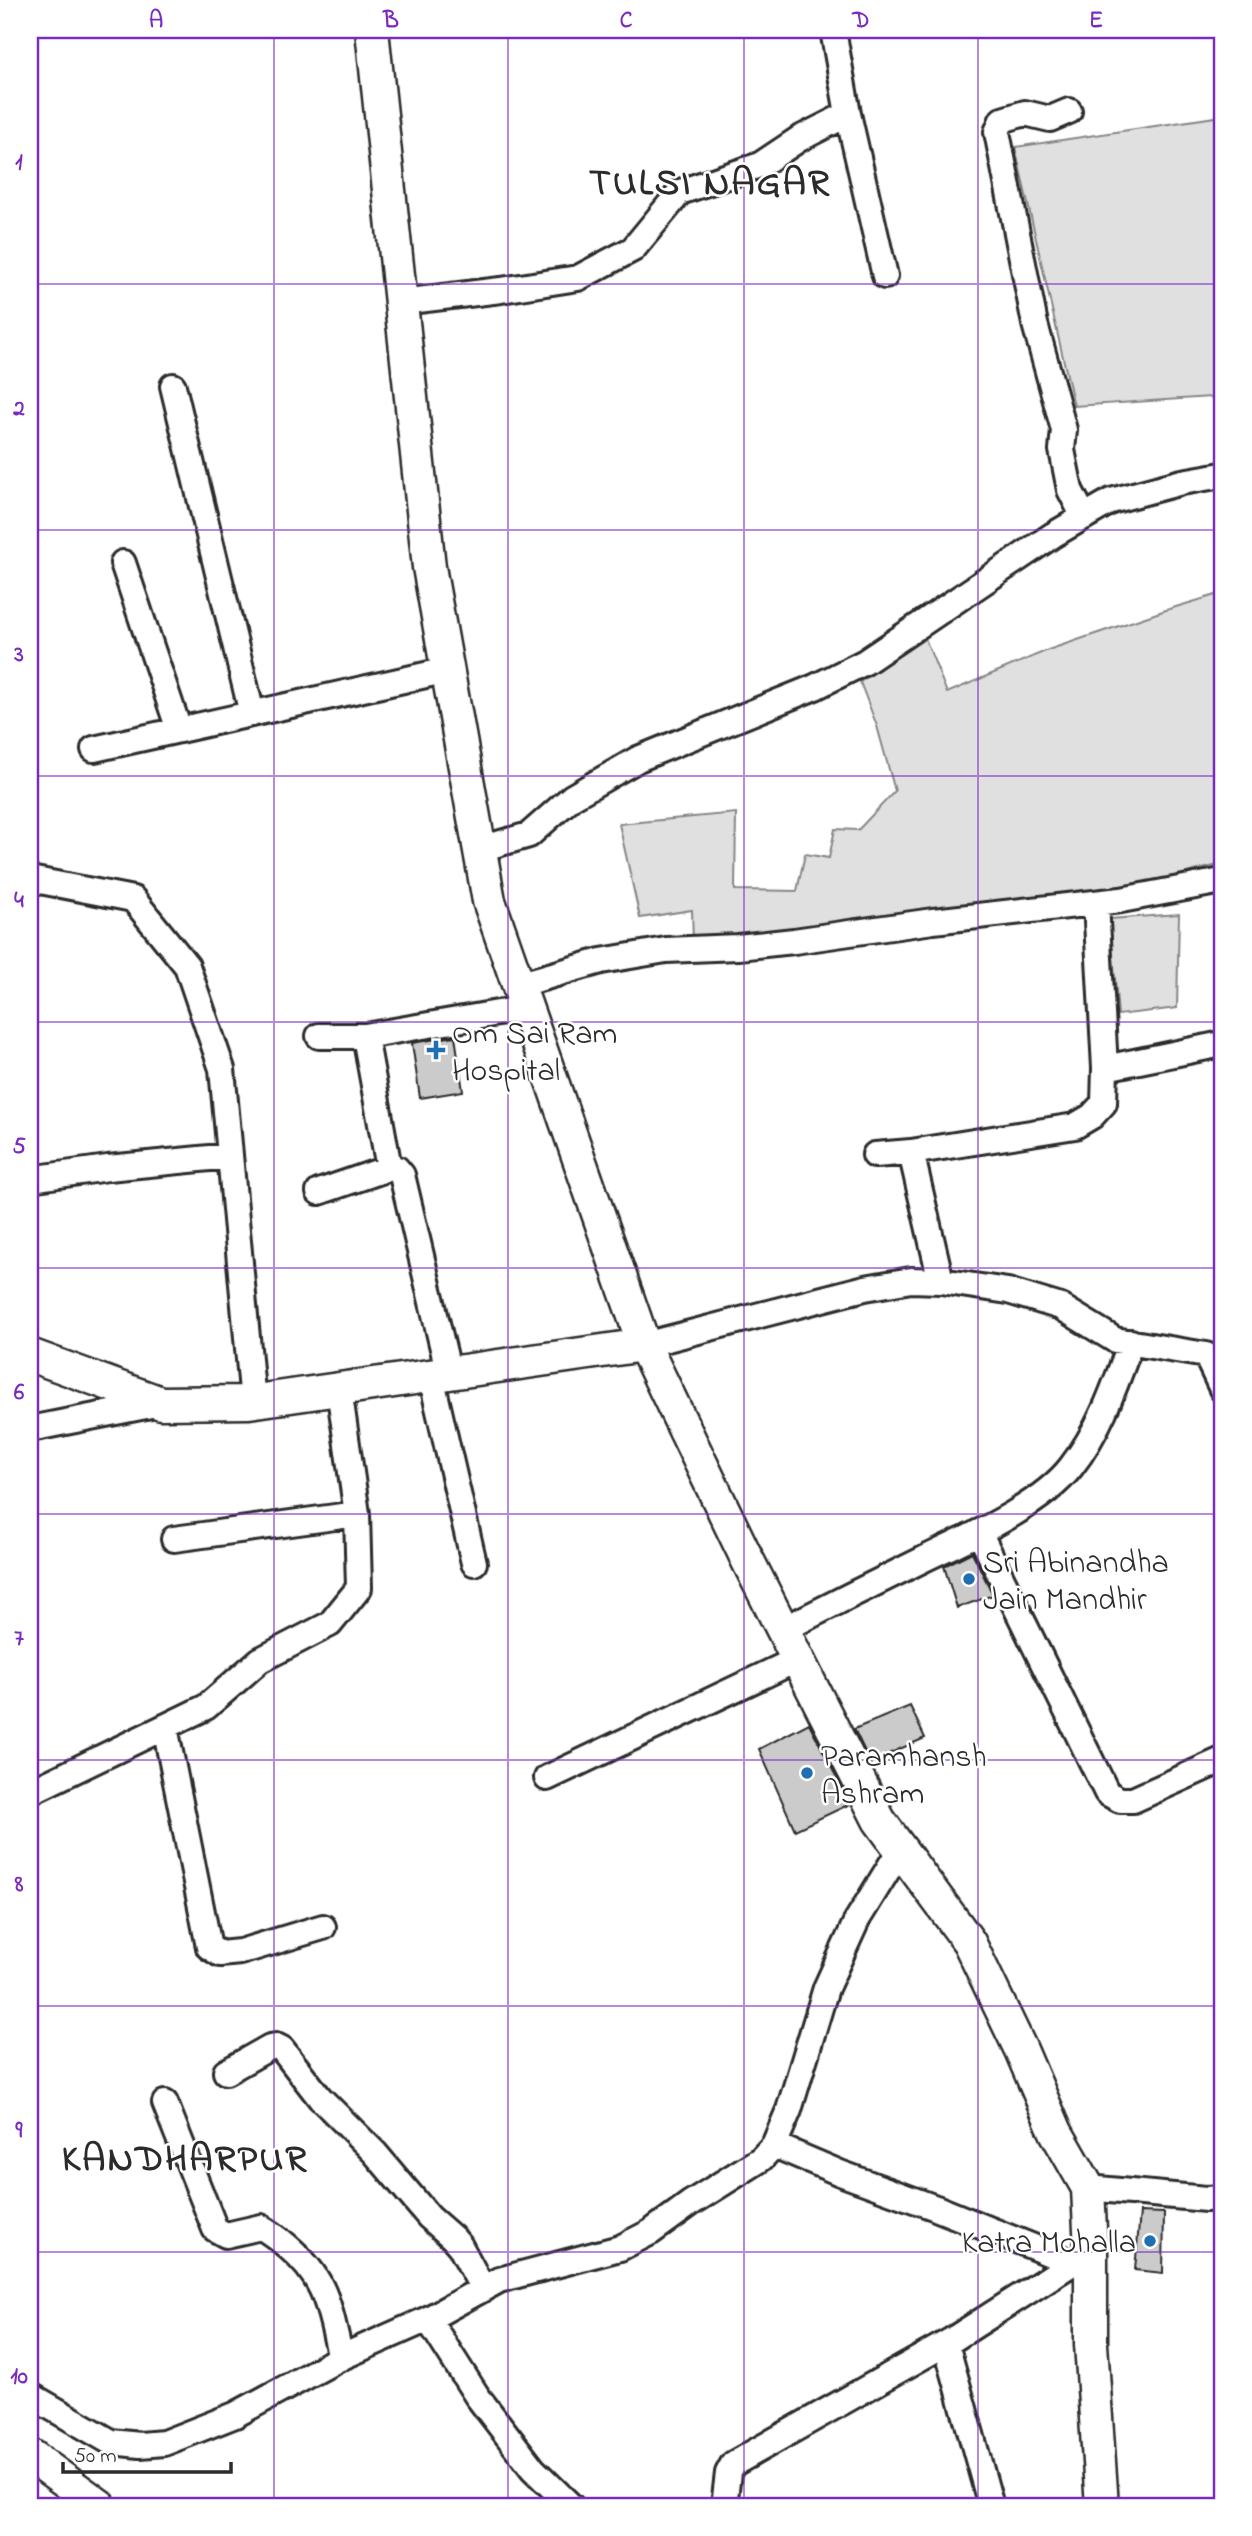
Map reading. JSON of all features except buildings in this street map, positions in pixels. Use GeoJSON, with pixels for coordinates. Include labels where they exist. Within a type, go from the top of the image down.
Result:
{"type":"FeatureCollection","features":[{"type":"Feature","properties":{"kind":"main road"},"geometry":{"type":"LineString","coordinates":[[372,30],[429,567],[489,901],[644,1345],[782,1630],[879,1820],[969,1942],[1021,2050],[1056,2132],[1088,2188],[1082,2257],[1102,2506]]}},
{"type":"Feature","properties":{"kind":"main road"},"geometry":{"type":"LineString","coordinates":[[30,1355],[161,1403],[253,1402],[644,1345]]}},
{"type":"Feature","properties":{"kind":"main road"},"geometry":{"type":"LineString","coordinates":[[30,2455],[100,2506]]}},
{"type":"Feature","properties":{"kind":"street"},"geometry":{"type":"LineString","coordinates":[[833,30],[848,114],[885,276]]}},
{"type":"Feature","properties":{"kind":"street"},"geometry":{"type":"LineString","coordinates":[[1069,111],[1050,119],[1025,113],[1002,120],[997,132],[1035,324],[1064,430],[1062,450],[1070,490],[1084,517]]}},
{"type":"Feature","properties":{"kind":"street"},"geometry":{"type":"LineString","coordinates":[[401,302],[578,278],[633,249],[680,192],[760,165],[799,139],[848,114]]}},
{"type":"Feature","properties":{"kind":"street"},"geometry":{"type":"LineString","coordinates":[[173,386],[251,714]]}},
{"type":"Feature","properties":{"kind":"street"},"geometry":{"type":"LineString","coordinates":[[480,849],[529,835],[572,797],[638,759],[815,687],[865,662],[967,592],[1111,501],[1182,482],[1222,475]]}},
{"type":"Feature","properties":{"kind":"street"},"geometry":{"type":"LineString","coordinates":[[123,563],[179,730]]}},
{"type":"Feature","properties":{"kind":"street"},"geometry":{"type":"LineString","coordinates":[[94,749],[448,670]]}},
{"type":"Feature","properties":{"kind":"street"},"geometry":{"type":"LineString","coordinates":[[30,879],[133,899],[187,966],[222,1069],[253,1402]]}},
{"type":"Feature","properties":{"kind":"street"},"geometry":{"type":"LineString","coordinates":[[318,1035],[365,1036],[523,997],[601,961],[666,950],[794,942],[933,921],[1096,903],[1222,881]]}},
{"type":"Feature","properties":{"kind":"street"},"geometry":{"type":"LineString","coordinates":[[875,1155],[911,1152],[1075,1126],[1092,1116],[1104,1103],[1105,1068],[1096,903]]}},
{"type":"Feature","properties":{"kind":"street"},"geometry":{"type":"LineString","coordinates":[[365,1036],[389,1168]]}},
{"type":"Feature","properties":{"kind":"street"},"geometry":{"type":"LineString","coordinates":[[1105,1068],[1222,1044]]}},
{"type":"Feature","properties":{"kind":"street"},"geometry":{"type":"LineString","coordinates":[[911,1152],[941,1281]]}},
{"type":"Feature","properties":{"kind":"street"},"geometry":{"type":"LineString","coordinates":[[30,1179],[230,1156]]}},
{"type":"Feature","properties":{"kind":"street"},"geometry":{"type":"LineString","coordinates":[[319,1192],[389,1168],[397,1170],[406,1184],[474,1563]]}},
{"type":"Feature","properties":{"kind":"street"},"geometry":{"type":"LineString","coordinates":[[644,1345],[865,1288],[911,1280],[941,1281],[1008,1291],[1061,1307],[1115,1340],[1206,1355],[1222,1389]]}},
{"type":"Feature","properties":{"kind":"street"},"geometry":{"type":"LineString","coordinates":[[782,1630],[979,1532],[1043,1495],[1070,1469],[1090,1439],[1106,1408],[1131,1342]]}},
{"type":"Feature","properties":{"kind":"street"},"geometry":{"type":"LineString","coordinates":[[30,1792],[206,1707],[260,1660],[330,1624],[359,1588],[356,1514],[339,1389]]}},
{"type":"Feature","properties":{"kind":"street"},"geometry":{"type":"LineString","coordinates":[[30,1429],[161,1403]]}},
{"type":"Feature","properties":{"kind":"street"},"geometry":{"type":"LineString","coordinates":[[174,1539],[356,1514]]}},
{"type":"Feature","properties":{"kind":"street"},"geometry":{"type":"LineString","coordinates":[[979,1532],[1107,1793],[1120,1800],[1133,1800],[1222,1760]]}},
{"type":"Feature","properties":{"kind":"street"},"geometry":{"type":"LineString","coordinates":[[547,1778],[797,1659]]}},
{"type":"Feature","properties":{"kind":"street"},"geometry":{"type":"LineString","coordinates":[[165,1727],[209,1947],[220,1954],[240,1952],[323,1927]]}},
{"type":"Feature","properties":{"kind":"street"},"geometry":{"type":"LineString","coordinates":[[30,2395],[111,2442],[140,2445],[164,2443],[235,2414],[341,2358],[428,2319],[499,2280],[620,2248],[652,2232],[691,2203],[761,2159],[774,2145],[789,2110],[826,1988],[857,1920],[900,1850]]}},
{"type":"Feature","properties":{"kind":"street"},"geometry":{"type":"LineString","coordinates":[[226,2072],[270,2047],[282,2049],[320,2098],[375,2153],[429,2217],[460,2246],[483,2289]]}},
{"type":"Feature","properties":{"kind":"street"},"geometry":{"type":"LineString","coordinates":[[165,2103],[215,2229],[226,2235],[261,2227],[306,2263],[320,2281],[341,2358]]}},
{"type":"Feature","properties":{"kind":"street"},"geometry":{"type":"LineString","coordinates":[[774,2145],[840,2173],[936,2208],[1082,2257]]}},
{"type":"Feature","properties":{"kind":"street"},"geometry":{"type":"LineString","coordinates":[[1088,2188],[1206,2199],[1222,2198]]}},
{"type":"Feature","properties":{"kind":"street"},"geometry":{"type":"LineString","coordinates":[[724,2506],[728,2473],[733,2464],[946,2344],[1082,2257]]}},
{"type":"Feature","properties":{"kind":"street"},"geometry":{"type":"LineString","coordinates":[[428,2319],[478,2396],[533,2469],[571,2506]]}},
{"type":"Feature","properties":{"kind":"street"},"geometry":{"type":"LineString","coordinates":[[946,2344],[991,2506]]}},
{"type":"Feature","properties":{"kind":"shaded area"},"geometry":{"type":"Polygon","coordinates":[[[1222,116],[1222,408],[1211,397],[1074,406],[1015,147],[1222,116]]]}},
{"type":"Feature","properties":{"kind":"shaded area"},"geometry":{"type":"Polygon","coordinates":[[[1222,593],[1222,864],[1099,895],[936,910],[693,941],[692,910],[640,918],[619,824],[736,813],[735,890],[797,891],[805,854],[829,858],[835,829],[858,830],[895,791],[877,726],[860,682],[925,638],[947,693],[1048,650],[1222,593]]]}},
{"type":"Feature","properties":{"kind":"shaded area"},"geometry":{"type":"Polygon","coordinates":[[[1179,914],[1177,1008],[1118,1015],[1110,919],[1179,914]]]}},
{"type":"Feature","properties":{"kind":"place","name":"Om Sai Ram Hospital"},"geometry":{"type":"Point","coordinates":[436,1050]}},
{"type":"Feature","properties":{"kind":"place","name":"Sri Abinandha Jain Mandhir"},"geometry":{"type":"Point","coordinates":[969,1579]}},
{"type":"Feature","properties":{"kind":"place","name":"Paramhansh Ashram"},"geometry":{"type":"Point","coordinates":[807,1773]}},
{"type":"Feature","properties":{"kind":"place","name":"Katra Mohalla"},"geometry":{"type":"Point","coordinates":[1150,2241]}},
{"type":"Feature","properties":{"kind":"district","name":"TULSI NAGAR"},"geometry":{"type":"Point","coordinates":[710,181]}},
{"type":"Feature","properties":{"kind":"district","name":"KANDHARPUR"},"geometry":{"type":"Point","coordinates":[185,2157]}}]}
